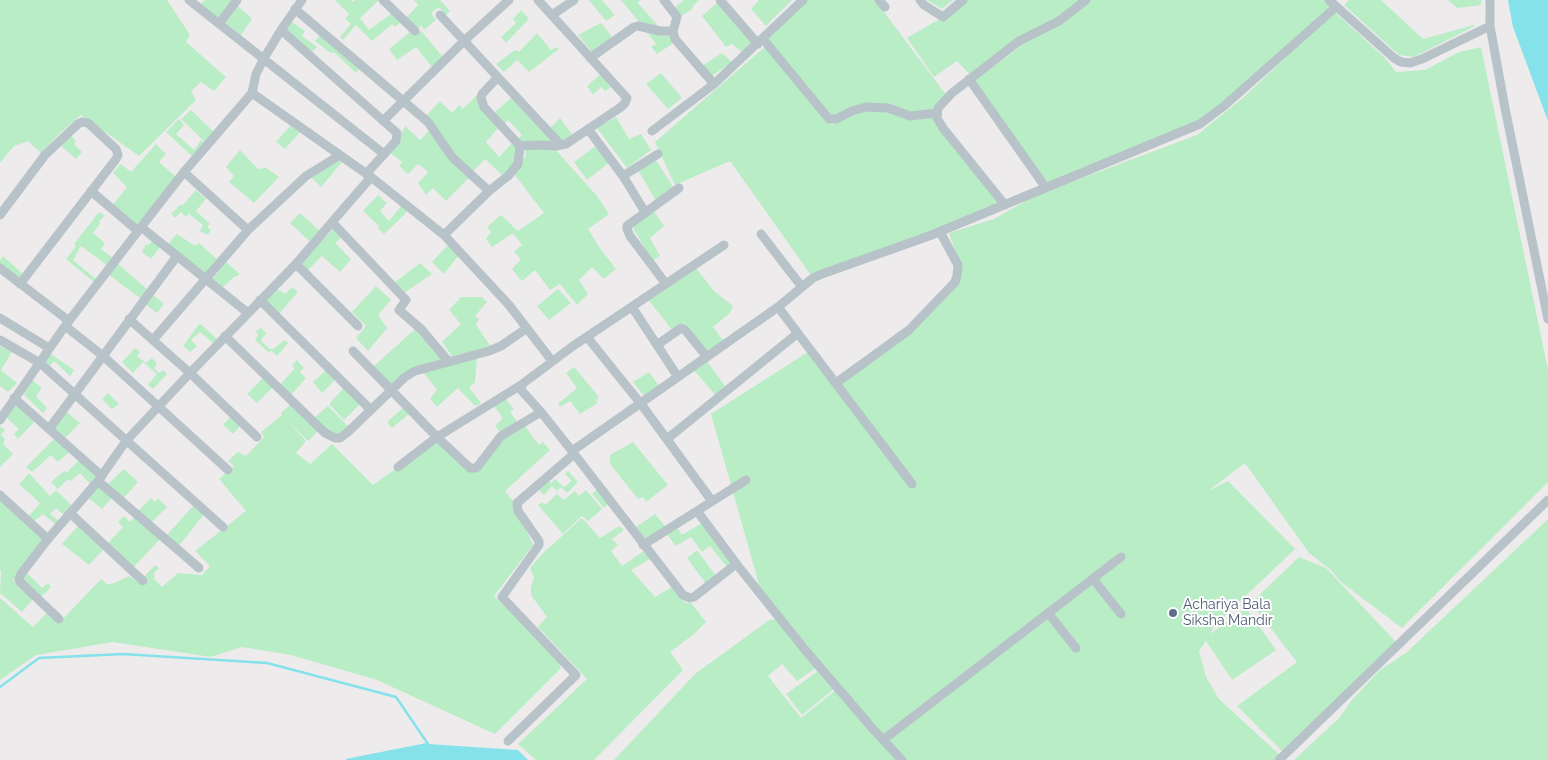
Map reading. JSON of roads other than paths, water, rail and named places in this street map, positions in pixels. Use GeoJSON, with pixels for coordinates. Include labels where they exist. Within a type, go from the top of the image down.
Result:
{"type":"FeatureCollection","features":[{"type":"Feature","properties":{"kind":"street"},"geometry":{"type":"LineString","coordinates":[[189,0],[384,154]]}},
{"type":"Feature","properties":{"kind":"street"},"geometry":{"type":"LineString","coordinates":[[219,24],[237,0]]}},
{"type":"Feature","properties":{"kind":"street"},"geometry":{"type":"LineString","coordinates":[[0,420],[49,348],[139,229],[184,172],[252,93],[253,83],[263,60],[280,30],[302,0]]}},
{"type":"Feature","properties":{"kind":"street"},"geometry":{"type":"LineString","coordinates":[[383,0],[414,31]]}},
{"type":"Feature","properties":{"kind":"street"},"geometry":{"type":"LineString","coordinates":[[383,120],[507,0]]}},
{"type":"Feature","properties":{"kind":"street"},"geometry":{"type":"LineString","coordinates":[[498,78],[482,94],[482,103],[520,146],[561,145],[573,140],[625,104],[627,98],[538,0]]}},
{"type":"Feature","properties":{"kind":"street"},"geometry":{"type":"LineString","coordinates":[[552,16],[574,0]]}},
{"type":"Feature","properties":{"kind":"street"},"geometry":{"type":"LineString","coordinates":[[664,0],[677,17],[673,31],[675,39],[714,84]]}},
{"type":"Feature","properties":{"kind":"street"},"geometry":{"type":"LineString","coordinates":[[720,0],[829,119],[836,119],[852,111],[873,107],[888,108],[910,116],[937,113]]}},
{"type":"Feature","properties":{"kind":"street"},"geometry":{"type":"LineString","coordinates":[[652,131],[714,84],[803,0]]}},
{"type":"Feature","properties":{"kind":"street"},"geometry":{"type":"LineString","coordinates":[[920,0],[924,5],[943,16],[962,0]]}},
{"type":"Feature","properties":{"kind":"street"},"geometry":{"type":"LineString","coordinates":[[1005,205],[943,128],[937,118],[938,108],[952,93],[1019,41],[1059,21],[1086,0]]}},
{"type":"Feature","properties":{"kind":"street"},"geometry":{"type":"LineString","coordinates":[[1329,0],[1394,58],[1402,62],[1410,63],[1422,59],[1490,26]]}},
{"type":"Feature","properties":{"kind":"street"},"geometry":{"type":"LineString","coordinates":[[1490,0],[1490,26],[1548,319]]}},
{"type":"Feature","properties":{"kind":"street"},"geometry":{"type":"LineString","coordinates":[[508,740],[576,675],[502,597],[539,545],[539,541],[518,511],[517,504],[573,453],[822,274],[940,232],[1200,124],[1224,106],[1336,7]]}},
{"type":"Feature","properties":{"kind":"street"},"geometry":{"type":"LineString","coordinates":[[295,10],[404,100],[433,128],[452,157],[489,191]]}},
{"type":"Feature","properties":{"kind":"street"},"geometry":{"type":"LineString","coordinates":[[440,15],[561,145]]}},
{"type":"Feature","properties":{"kind":"street"},"geometry":{"type":"LineString","coordinates":[[590,58],[634,27],[673,31]]}},
{"type":"Feature","properties":{"kind":"street"},"geometry":{"type":"LineString","coordinates":[[59,619],[19,579],[21,574],[48,539],[100,479],[126,441],[296,264],[332,222],[398,136],[383,120],[280,30]]}},
{"type":"Feature","properties":{"kind":"street"},"geometry":{"type":"LineString","coordinates":[[970,79],[1046,188]]}},
{"type":"Feature","properties":{"kind":"street"},"geometry":{"type":"LineString","coordinates":[[252,93],[369,175],[444,235],[509,305],[552,361]]}},
{"type":"Feature","properties":{"kind":"street"},"geometry":{"type":"LineString","coordinates":[[0,215],[45,155],[82,122],[88,123],[118,152],[116,159],[20,284]]}},
{"type":"Feature","properties":{"kind":"street"},"geometry":{"type":"LineString","coordinates":[[588,129],[623,176],[645,212]]}},
{"type":"Feature","properties":{"kind":"street"},"geometry":{"type":"LineString","coordinates":[[444,235],[489,191],[508,176],[518,164],[520,146]]}},
{"type":"Feature","properties":{"kind":"street"},"geometry":{"type":"LineString","coordinates":[[623,176],[658,154]]}},
{"type":"Feature","properties":{"kind":"street"},"geometry":{"type":"LineString","coordinates":[[153,340],[248,230],[306,176],[340,155]]}},
{"type":"Feature","properties":{"kind":"street"},"geometry":{"type":"LineString","coordinates":[[184,172],[248,230]]}},
{"type":"Feature","properties":{"kind":"street"},"geometry":{"type":"LineString","coordinates":[[666,284],[627,229],[629,223],[679,188]]}},
{"type":"Feature","properties":{"kind":"street"},"geometry":{"type":"LineString","coordinates":[[91,191],[248,313]]}},
{"type":"Feature","properties":{"kind":"street"},"geometry":{"type":"LineString","coordinates":[[332,222],[406,300],[399,310],[421,329],[449,362]]}},
{"type":"Feature","properties":{"kind":"street"},"geometry":{"type":"LineString","coordinates":[[836,383],[909,330],[955,282],[958,276],[958,266],[940,232]]}},
{"type":"Feature","properties":{"kind":"street"},"geometry":{"type":"LineString","coordinates":[[761,234],[802,287]]}},
{"type":"Feature","properties":{"kind":"street"},"geometry":{"type":"LineString","coordinates":[[398,467],[437,438],[521,385],[552,361],[724,245]]}},
{"type":"Feature","properties":{"kind":"street"},"geometry":{"type":"LineString","coordinates":[[49,429],[177,256]]}},
{"type":"Feature","properties":{"kind":"street"},"geometry":{"type":"LineString","coordinates":[[296,264],[358,326]]}},
{"type":"Feature","properties":{"kind":"street"},"geometry":{"type":"LineString","coordinates":[[0,268],[102,355],[228,470]]}},
{"type":"Feature","properties":{"kind":"street"},"geometry":{"type":"LineString","coordinates":[[260,300],[371,410]]}},
{"type":"Feature","properties":{"kind":"street"},"geometry":{"type":"LineString","coordinates":[[632,307],[678,377]]}},
{"type":"Feature","properties":{"kind":"street"},"geometry":{"type":"LineString","coordinates":[[778,307],[912,484]]}},
{"type":"Feature","properties":{"kind":"street"},"geometry":{"type":"LineString","coordinates":[[0,318],[49,348]]}},
{"type":"Feature","properties":{"kind":"street"},"geometry":{"type":"LineString","coordinates":[[129,319],[190,373],[257,437]]}},
{"type":"Feature","properties":{"kind":"street"},"geometry":{"type":"LineString","coordinates":[[225,336],[330,436],[335,438],[343,436],[405,377],[415,371],[476,355],[500,346],[527,328]]}},
{"type":"Feature","properties":{"kind":"street"},"geometry":{"type":"LineString","coordinates":[[657,345],[681,328],[685,330],[707,357]]}},
{"type":"Feature","properties":{"kind":"street"},"geometry":{"type":"LineString","coordinates":[[667,439],[798,333]]}},
{"type":"Feature","properties":{"kind":"street"},"geometry":{"type":"LineString","coordinates":[[587,337],[641,404],[712,501]]}},
{"type":"Feature","properties":{"kind":"street"},"geometry":{"type":"LineString","coordinates":[[0,340],[40,363],[223,527]]}},
{"type":"Feature","properties":{"kind":"street"},"geometry":{"type":"LineString","coordinates":[[353,351],[437,438],[470,468],[476,468],[501,436],[541,412]]}},
{"type":"Feature","properties":{"kind":"street"},"geometry":{"type":"LineString","coordinates":[[521,385],[522,391],[541,412],[683,595],[690,598],[694,597],[731,568],[738,566]]}},
{"type":"Feature","properties":{"kind":"street"},"geometry":{"type":"LineString","coordinates":[[14,398],[199,568]]}},
{"type":"Feature","properties":{"kind":"street"},"geometry":{"type":"LineString","coordinates":[[643,545],[746,480]]}},
{"type":"Feature","properties":{"kind":"street"},"geometry":{"type":"LineString","coordinates":[[0,495],[48,539]]}},
{"type":"Feature","properties":{"kind":"street"},"geometry":{"type":"LineString","coordinates":[[1279,760],[1548,500]]}},
{"type":"Feature","properties":{"kind":"street"},"geometry":{"type":"LineString","coordinates":[[697,511],[806,651],[902,760]]}},
{"type":"Feature","properties":{"kind":"street"},"geometry":{"type":"LineString","coordinates":[[70,513],[143,581]]}},
{"type":"Feature","properties":{"kind":"street"},"geometry":{"type":"LineString","coordinates":[[883,740],[1121,557]]}},
{"type":"Feature","properties":{"kind":"street"},"geometry":{"type":"LineString","coordinates":[[1093,579],[1121,614]]}},
{"type":"Feature","properties":{"kind":"street"},"geometry":{"type":"LineString","coordinates":[[1048,613],[1076,648]]}},
{"type":"Feature","properties":{"kind":"water"},"geometry":{"type":"Polygon","coordinates":[[[1508,0],[1548,0],[1548,121],[1513,27],[1508,0]]]}},
{"type":"Feature","properties":{"kind":"water"},"geometry":{"type":"Polygon","coordinates":[[[428,744],[518,750],[528,760],[347,760],[428,744]]]}},
{"type":"Feature","properties":{"kind":"waterway"},"geometry":{"type":"LineString","coordinates":[[0,687],[39,658],[123,654],[267,663],[396,697],[428,744],[347,760]]}},
{"type":"Feature","properties":{"kind":"place","name":"Achariya Bala Siksha Mandir"},"geometry":{"type":"Point","coordinates":[1173,613]}}]}
